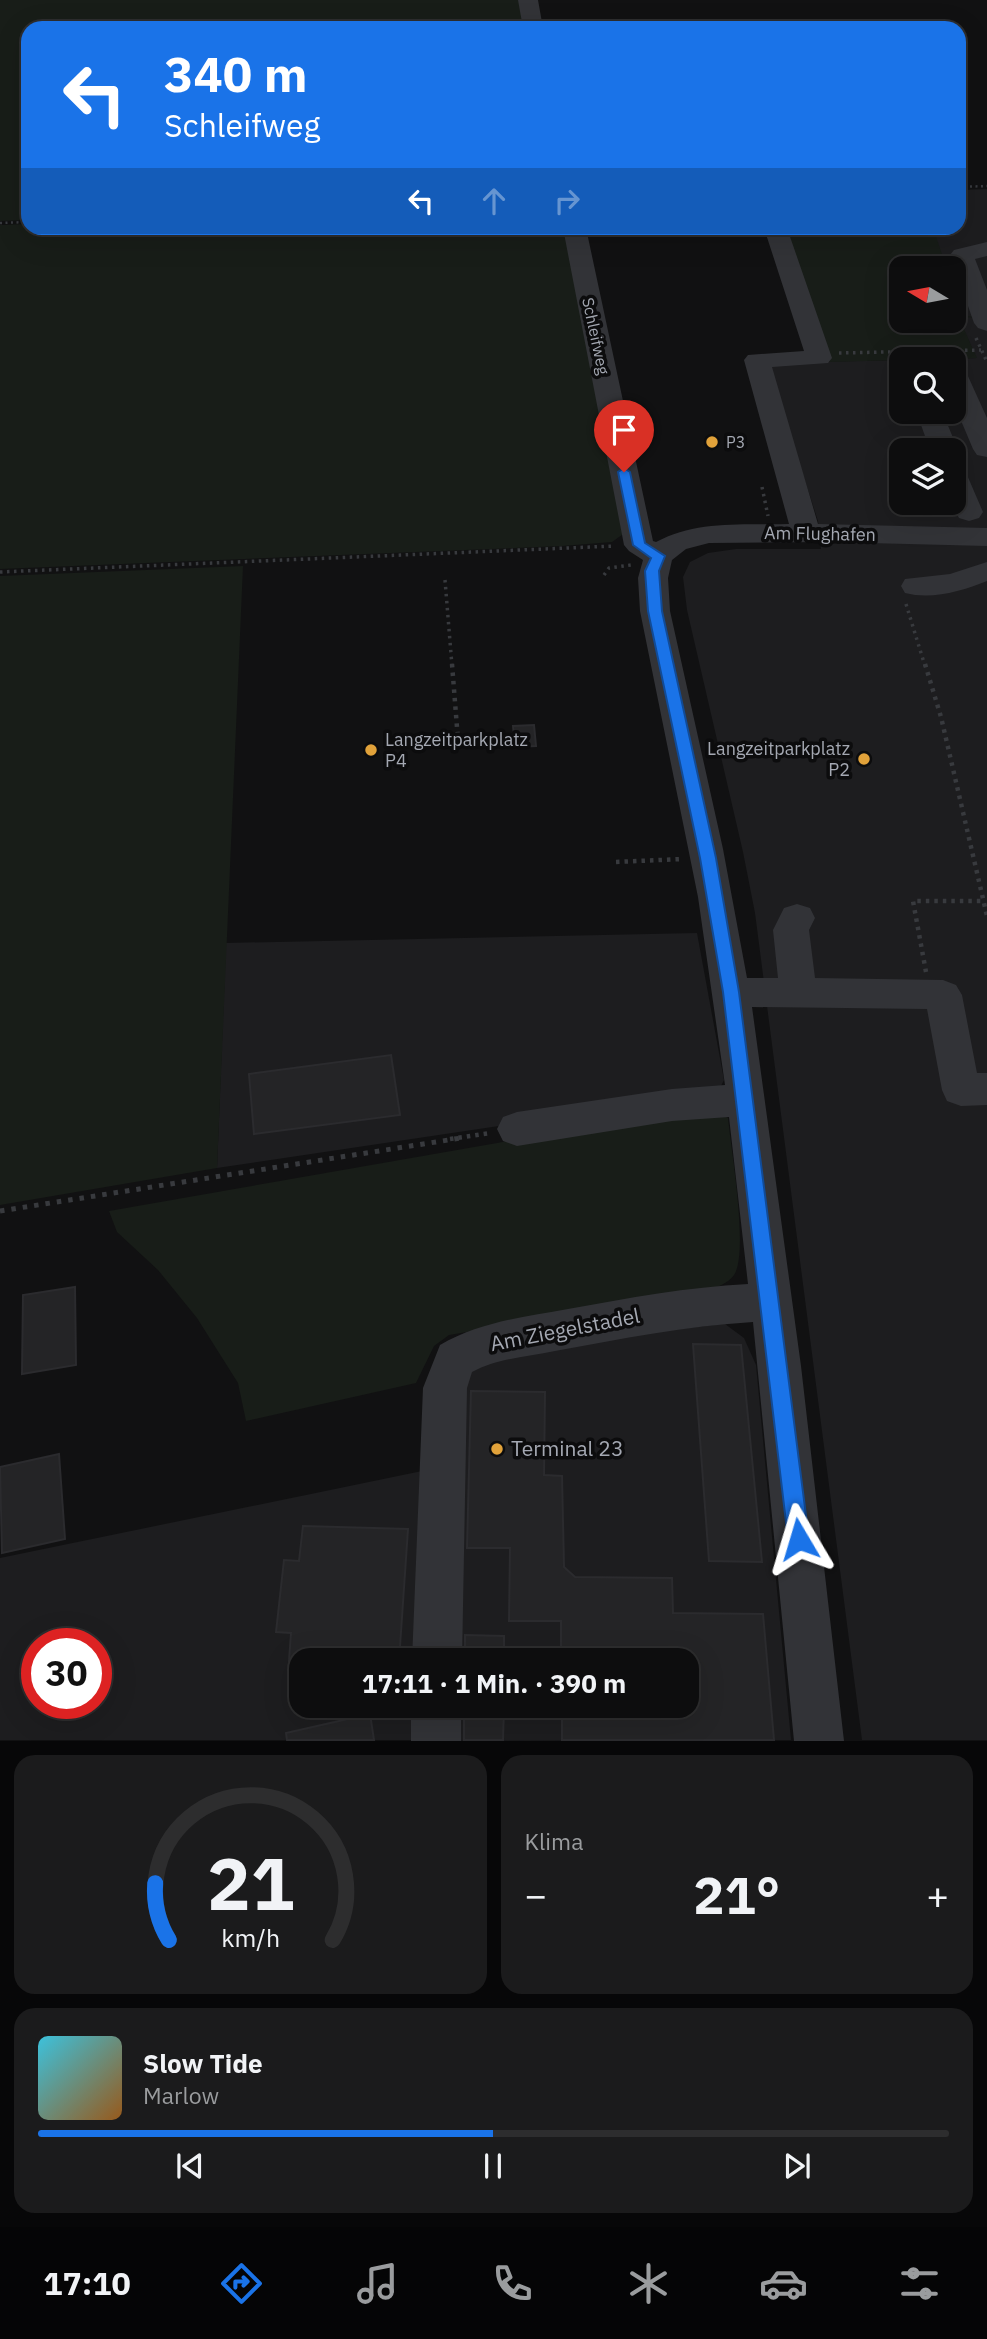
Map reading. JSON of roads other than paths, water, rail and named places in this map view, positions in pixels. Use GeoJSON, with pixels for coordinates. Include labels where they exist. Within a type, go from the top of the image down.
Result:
{"type":"FeatureCollection","features":[{"type":"Feature","properties":{"kind":"street"},"geometry":{"type":"LineString","coordinates":[[528,0],[532,21]]}},
{"type":"Feature","properties":{"kind":"street","name":"Schleifweg"},"geometry":{"type":"LineString","coordinates":[[575,235],[639,545],[658,556]]}},
{"type":"Feature","properties":{"kind":"street"},"geometry":{"type":"LineString","coordinates":[[593,235],[654,519]]}},
{"type":"Feature","properties":{"kind":"street"},"geometry":{"type":"LineString","coordinates":[[777,235],[818,358],[757,360],[782,506]]}},
{"type":"Feature","properties":{"kind":"street"},"geometry":{"type":"LineString","coordinates":[[986,318],[962,255],[987,249]]}},
{"type":"Feature","properties":{"kind":"street"},"geometry":{"type":"LineString","coordinates":[[966,401],[987,449]]}},
{"type":"Feature","properties":{"kind":"street"},"geometry":{"type":"LineString","coordinates":[[966,504],[969,512]]}},
{"type":"Feature","properties":{"kind":"street","name":"Am Flughafen"},"geometry":{"type":"LineString","coordinates":[[658,556],[678,543],[782,506],[987,537]]}},
{"type":"Feature","properties":{"kind":"street"},"geometry":{"type":"LineString","coordinates":[[658,556],[652,571],[655,611],[708,858],[731,992],[802,1565],[819,1741]]}},
{"type":"Feature","properties":{"kind":"street"},"geometry":{"type":"LineString","coordinates":[[910,591],[954,583],[987,571]]}},
{"type":"Feature","properties":{"kind":"street"},"geometry":{"type":"LineString","coordinates":[[797,918],[791,930],[798,992]]}},
{"type":"Feature","properties":{"kind":"street"},"geometry":{"type":"LineString","coordinates":[[731,992],[943,995],[961,1090],[987,1089]]}},
{"type":"Feature","properties":{"kind":"street"},"geometry":{"type":"LineString","coordinates":[[517,1129],[672,1104],[744,1100]]}},
{"type":"Feature","properties":{"kind":"street","name":"Am Ziegelstadel"},"geometry":{"type":"LineString","coordinates":[[437,1648],[445,1388],[455,1359],[485,1344],[610,1321],[705,1305],[770,1302]]}},
{"type":"Feature","properties":{"kind":"street"},"geometry":{"type":"LineString","coordinates":[[436,1718],[436,1741]]}},
{"type":"Feature","properties":{"kind":"place","name":"P3"},"geometry":{"type":"Point","coordinates":[712,442]}},
{"type":"Feature","properties":{"kind":"place","name":"Langzeitparkplatz P4"},"geometry":{"type":"Point","coordinates":[371,750]}},
{"type":"Feature","properties":{"kind":"place","name":"Langzeitparkplatz P2"},"geometry":{"type":"Point","coordinates":[864,759]}},
{"type":"Feature","properties":{"kind":"place","name":"Terminal 23"},"geometry":{"type":"Point","coordinates":[497,1449]}}]}
